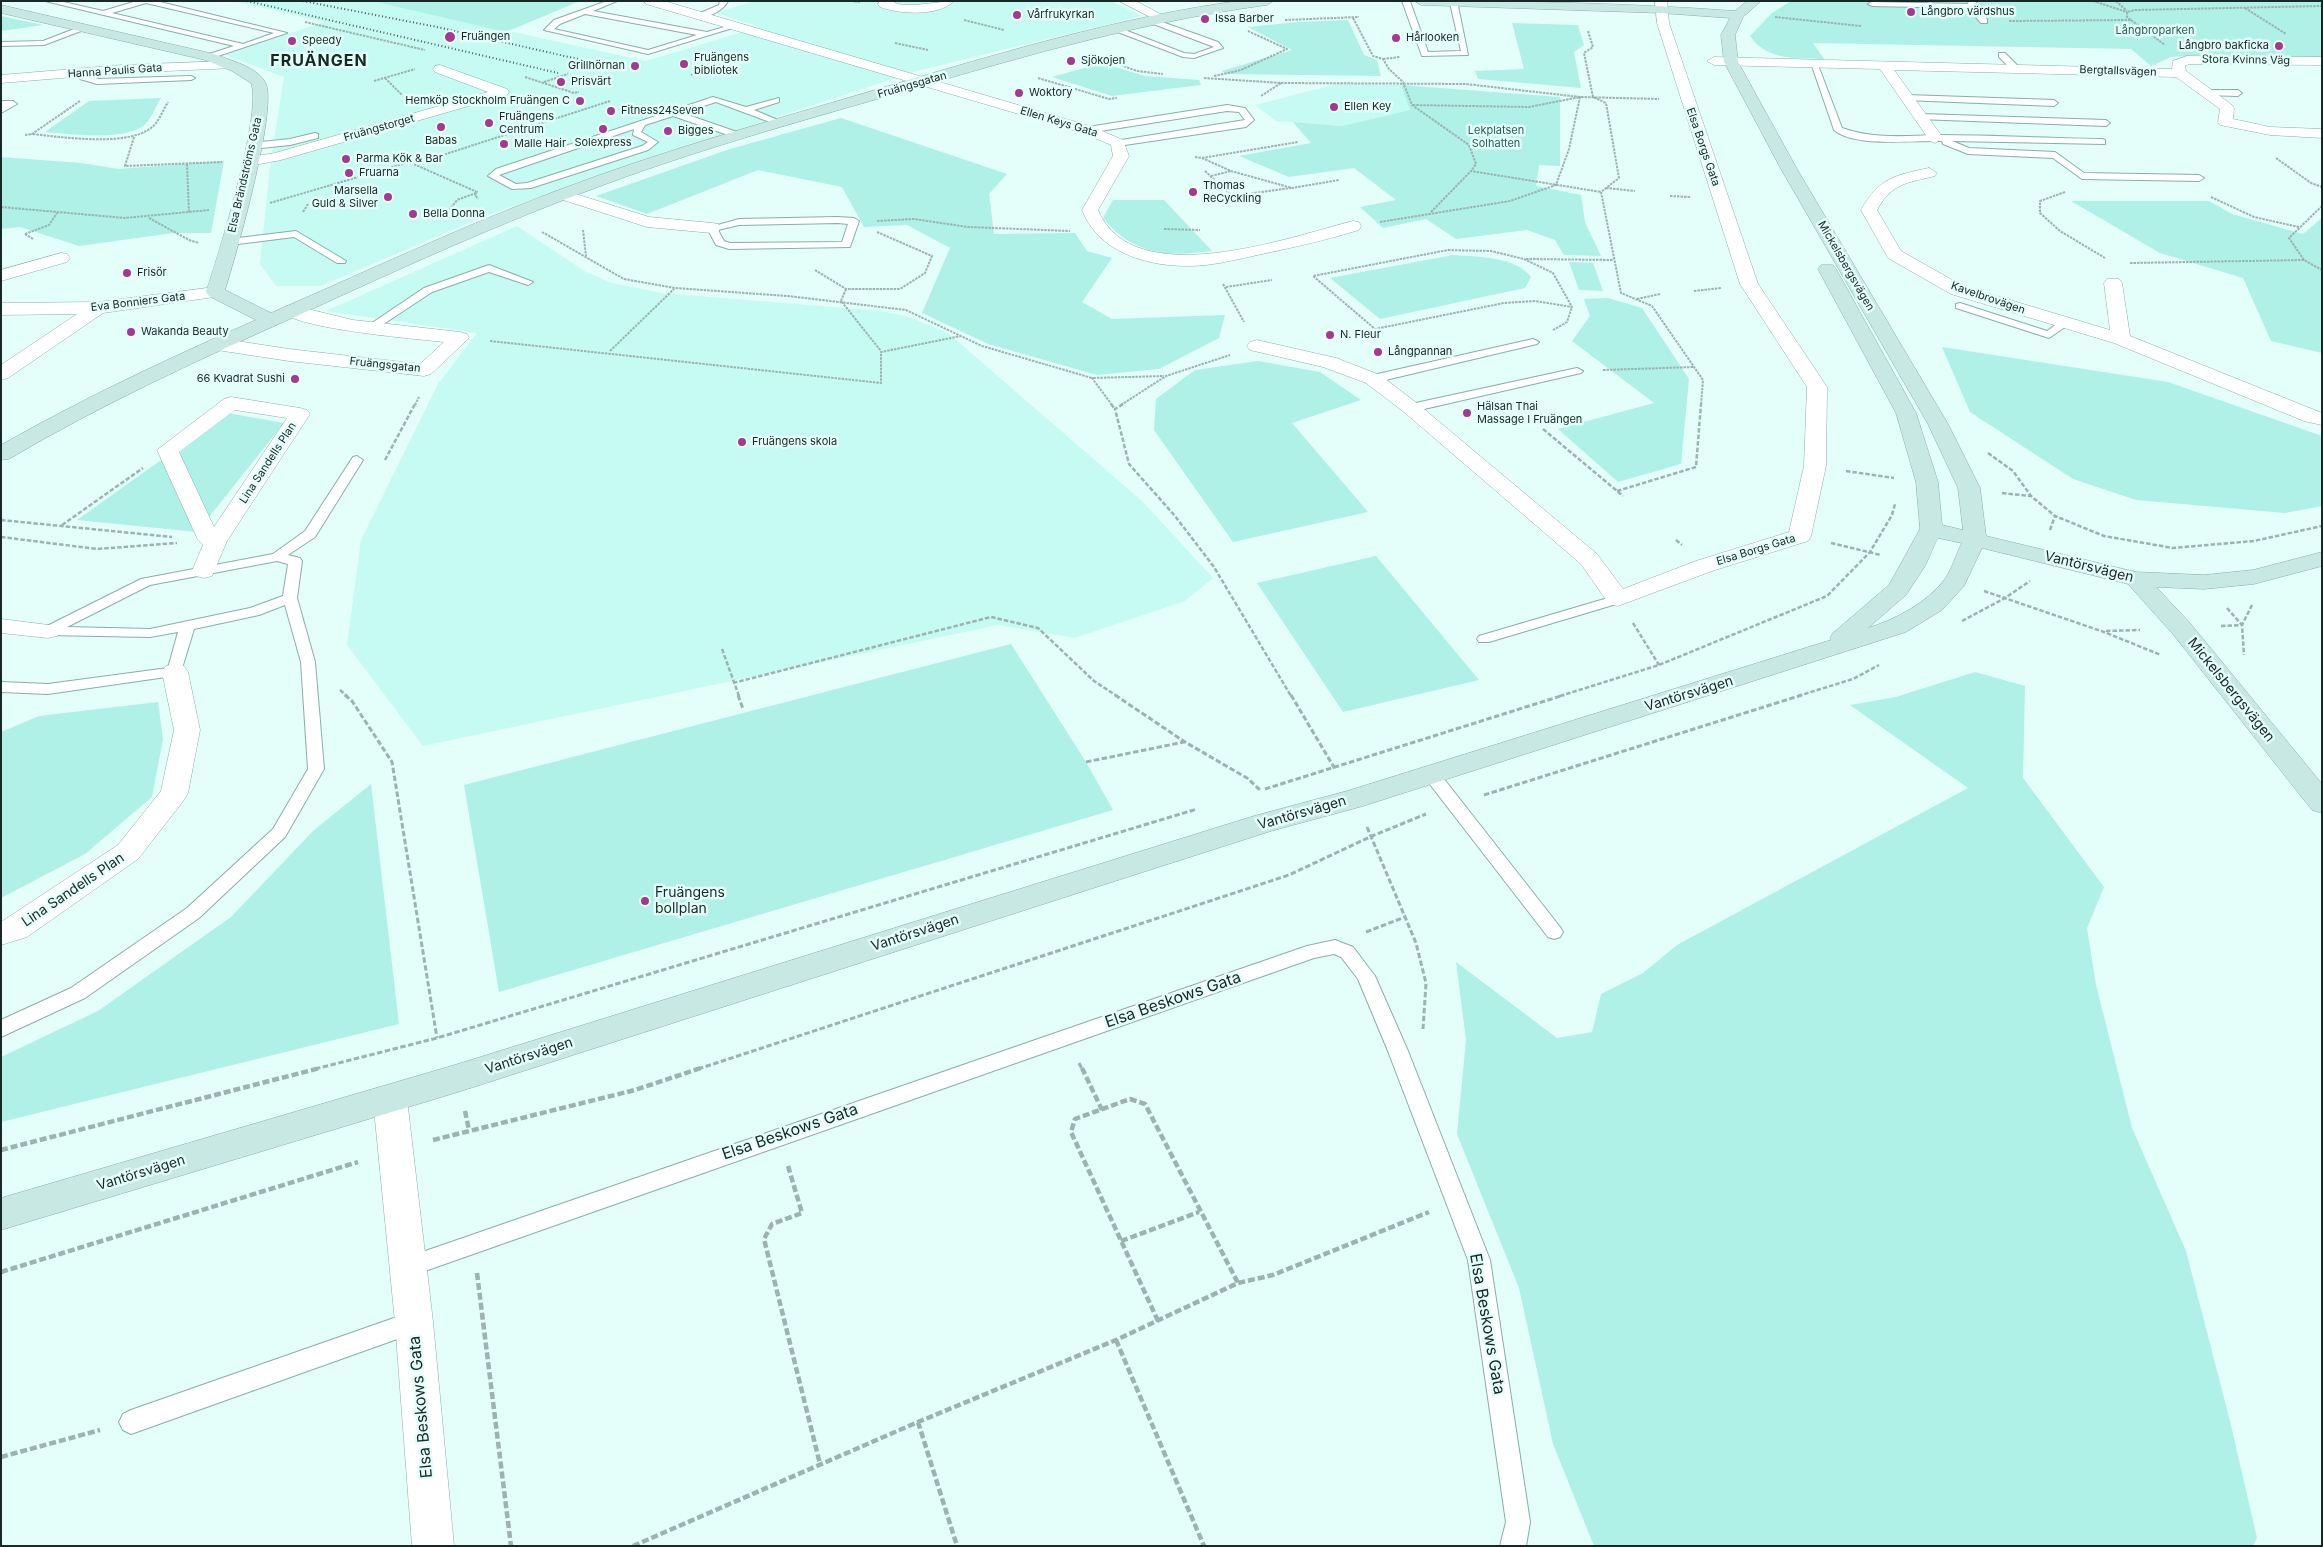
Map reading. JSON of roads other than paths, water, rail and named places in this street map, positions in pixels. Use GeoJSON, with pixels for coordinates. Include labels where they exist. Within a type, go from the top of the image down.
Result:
{"type":"FeatureCollection","features":[{"type":"Feature","properties":{"kind":"street","name":"Ellen Keys Gata"},"geometry":{"type":"LineString","coordinates":[[650,1],[1088,130],[1118,143]]}},
{"type":"Feature","properties":{"kind":"street"},"geometry":{"type":"LineString","coordinates":[[887,1],[884,4],[907,11],[921,10],[948,1]]}},
{"type":"Feature","properties":{"kind":"street"},"geometry":{"type":"LineString","coordinates":[[1125,1],[1156,19]]}},
{"type":"Feature","properties":{"kind":"street","name":"Fruängsgatan"},"geometry":{"type":"LineString","coordinates":[[1,454],[98,400],[217,344],[563,195],[738,135],[921,82],[1156,19],[1267,1]]}},
{"type":"Feature","properties":{"kind":"street"},"geometry":{"type":"LineString","coordinates":[[1421,1],[1661,5],[1728,10]]}},
{"type":"Feature","properties":{"kind":"street","name":"Mickelsbergsvägen"},"geometry":{"type":"LineString","coordinates":[[1755,1],[1728,10],[1728,35],[1722,62],[1810,240]]}},
{"type":"Feature","properties":{"kind":"street","name":"Elsa Borgs Gata"},"geometry":{"type":"LineString","coordinates":[[1618,599],[1704,566],[1800,536],[1816,466],[1817,387],[1749,284],[1687,100],[1663,23],[1661,5]]}},
{"type":"Feature","properties":{"kind":"street","name":"Elsa Brändströms Gata"},"geometry":{"type":"LineString","coordinates":[[1,9],[209,57],[230,65],[256,80],[261,86],[259,116],[251,154],[229,247],[215,292]]}},
{"type":"Feature","properties":{"kind":"street","name":"Stora Kvinns Väg"},"geometry":{"type":"LineString","coordinates":[[2179,73],[2178,64],[2187,60],[2322,61]]}},
{"type":"Feature","properties":{"kind":"street","name":"Mickelsbergsvägen"},"geometry":{"type":"LineString","coordinates":[[1722,62],[1790,170],[1938,424],[1970,488],[1975,539]]}},
{"type":"Feature","properties":{"kind":"street","name":"Bergtallsvägen"},"geometry":{"type":"LineString","coordinates":[[1722,62],[2179,73]]}},
{"type":"Feature","properties":{"kind":"street","name":"Hanna Paulis Gata"},"geometry":{"type":"LineString","coordinates":[[1,79],[122,69],[230,65]]}},
{"type":"Feature","properties":{"kind":"street"},"geometry":{"type":"LineString","coordinates":[[1885,66],[1935,138]]}},
{"type":"Feature","properties":{"kind":"street","name":"Fruängstorget"},"geometry":{"type":"LineString","coordinates":[[251,154],[276,157],[502,92],[440,69]]}},
{"type":"Feature","properties":{"kind":"street"},"geometry":{"type":"LineString","coordinates":[[2179,73],[2227,108],[2225,122],[2270,131],[2322,134]]}},
{"type":"Feature","properties":{"kind":"street"},"geometry":{"type":"LineString","coordinates":[[1118,143],[1121,156],[1090,210],[1092,221],[1099,230],[1119,245],[1147,255],[1175,260],[1203,260],[1318,238],[1353,226]]}},
{"type":"Feature","properties":{"kind":"street","name":"Kavelbrovägen"},"geometry":{"type":"LineString","coordinates":[[1929,173],[1897,180],[1878,192],[1870,210],[1894,254],[1957,290],[2121,339],[2311,417],[2322,419]]}},
{"type":"Feature","properties":{"kind":"street"},"geometry":{"type":"LineString","coordinates":[[563,195],[647,222],[712,228]]}},
{"type":"Feature","properties":{"kind":"street","name":"Mickelsbergsvägen"},"geometry":{"type":"LineString","coordinates":[[1820,257],[1906,413],[1927,482],[1931,529]]}},
{"type":"Feature","properties":{"kind":"street"},"geometry":{"type":"LineString","coordinates":[[1,276],[61,258]]}},
{"type":"Feature","properties":{"kind":"street"},"geometry":{"type":"LineString","coordinates":[[2112,283],[2121,339]]}},
{"type":"Feature","properties":{"kind":"street"},"geometry":{"type":"LineString","coordinates":[[215,292],[271,320]]}},
{"type":"Feature","properties":{"kind":"street","name":"Eva Bonniers Gata"},"geometry":{"type":"LineString","coordinates":[[1,309],[98,308],[215,292]]}},
{"type":"Feature","properties":{"kind":"street"},"geometry":{"type":"LineString","coordinates":[[1,374],[98,308]]}},
{"type":"Feature","properties":{"kind":"street"},"geometry":{"type":"LineString","coordinates":[[291,311],[317,319],[369,329]]}},
{"type":"Feature","properties":{"kind":"street","name":"Fruängsgatan"},"geometry":{"type":"LineString","coordinates":[[217,344],[289,355],[424,370],[460,338],[369,329]]}},
{"type":"Feature","properties":{"kind":"street"},"geometry":{"type":"LineString","coordinates":[[1257,346],[1329,362],[1373,379],[1411,408],[1589,559],[1618,599]]}},
{"type":"Feature","properties":{"kind":"street","name":"Lina Sandells Plan"},"geometry":{"type":"LineString","coordinates":[[204,571],[216,541],[300,414],[231,403],[168,450],[209,540]]}},
{"type":"Feature","properties":{"kind":"street","name":"Vantörsvägen"},"geometry":{"type":"LineString","coordinates":[[1828,649],[1898,590],[1913,566],[1931,529],[2136,579],[2204,582],[2254,577],[2322,559]]}},
{"type":"Feature","properties":{"kind":"street","name":"Vantörsvägen"},"geometry":{"type":"LineString","coordinates":[[1,1214],[390,1099],[1264,823],[1431,774],[1898,627],[1933,605],[1956,581],[1975,539]]}},
{"type":"Feature","properties":{"kind":"street","name":"Mickelsbergsvägen"},"geometry":{"type":"LineString","coordinates":[[2136,579],[2181,628],[2322,804]]}},
{"type":"Feature","properties":{"kind":"street"},"geometry":{"type":"LineString","coordinates":[[1,626],[48,632]]}},
{"type":"Feature","properties":{"kind":"street","name":"Lina Sandells Plan"},"geometry":{"type":"LineString","coordinates":[[1,934],[16,929],[128,852],[174,793],[187,730],[176,672]]}},
{"type":"Feature","properties":{"kind":"street","name":"Elsa Beskows Gata"},"geometry":{"type":"LineString","coordinates":[[390,1099],[414,1322],[433,1546]]}},
{"type":"Feature","properties":{"kind":"lane"},"geometry":{"type":"LineString","coordinates":[[48,1],[243,46]]}},
{"type":"Feature","properties":{"kind":"lane"},"geometry":{"type":"LineString","coordinates":[[614,1],[557,22],[548,30],[648,52],[735,26]]}},
{"type":"Feature","properties":{"kind":"lane"},"geometry":{"type":"LineString","coordinates":[[702,16],[722,6],[724,1]]}},
{"type":"Feature","properties":{"kind":"lane"},"geometry":{"type":"LineString","coordinates":[[1406,1],[1425,54],[1444,55],[1465,53],[1454,3]]}},
{"type":"Feature","properties":{"kind":"lane"},"geometry":{"type":"LineString","coordinates":[[105,13],[146,2],[283,33],[209,57]]}},
{"type":"Feature","properties":{"kind":"lane"},"geometry":{"type":"LineString","coordinates":[[40,18],[90,3]]}},
{"type":"Feature","properties":{"kind":"lane"},"geometry":{"type":"LineString","coordinates":[[1872,4],[1971,3],[1984,21]]}},
{"type":"Feature","properties":{"kind":"lane"},"geometry":{"type":"LineString","coordinates":[[584,12],[708,34]]}},
{"type":"Feature","properties":{"kind":"lane"},"geometry":{"type":"LineString","coordinates":[[571,17],[637,31]]}},
{"type":"Feature","properties":{"kind":"lane"},"geometry":{"type":"LineString","coordinates":[[1114,29],[1183,55],[1194,56],[1219,48],[1215,44],[1156,19]]}},
{"type":"Feature","properties":{"kind":"lane"},"geometry":{"type":"LineString","coordinates":[[557,22],[575,26]]}},
{"type":"Feature","properties":{"kind":"lane"},"geometry":{"type":"LineString","coordinates":[[1,44],[44,43],[85,28]]}},
{"type":"Feature","properties":{"kind":"lane"},"geometry":{"type":"LineString","coordinates":[[666,37],[685,41]]}},
{"type":"Feature","properties":{"kind":"lane"},"geometry":{"type":"LineString","coordinates":[[649,42],[668,46]]}},
{"type":"Feature","properties":{"kind":"lane"},"geometry":{"type":"LineString","coordinates":[[2002,55],[2015,68]]}},
{"type":"Feature","properties":{"kind":"lane"},"geometry":{"type":"LineString","coordinates":[[1814,65],[1838,130],[1850,135],[1918,140],[1935,138],[2102,142]]}},
{"type":"Feature","properties":{"kind":"lane"},"geometry":{"type":"LineString","coordinates":[[88,72],[84,77],[97,82],[191,78]]}},
{"type":"Feature","properties":{"kind":"lane"},"geometry":{"type":"LineString","coordinates":[[2207,93],[2238,93]]}},
{"type":"Feature","properties":{"kind":"lane"},"geometry":{"type":"LineString","coordinates":[[1907,98],[2054,103]]}},
{"type":"Feature","properties":{"kind":"lane"},"geometry":{"type":"LineString","coordinates":[[641,125],[636,134],[654,142],[645,148],[528,186],[515,187],[493,176],[499,171],[716,100],[781,122]]}},
{"type":"Feature","properties":{"kind":"lane"},"geometry":{"type":"LineString","coordinates":[[747,110],[776,100]]}},
{"type":"Feature","properties":{"kind":"lane"},"geometry":{"type":"LineString","coordinates":[[1,104],[13,104],[1,110]]}},
{"type":"Feature","properties":{"kind":"lane"},"geometry":{"type":"LineString","coordinates":[[1088,130],[1227,108],[1242,110],[1250,120],[1246,124],[1118,143]]}},
{"type":"Feature","properties":{"kind":"lane"},"geometry":{"type":"LineString","coordinates":[[676,114],[738,135]]}},
{"type":"Feature","properties":{"kind":"lane"},"geometry":{"type":"LineString","coordinates":[[1921,117],[2106,123]]}},
{"type":"Feature","properties":{"kind":"lane"},"geometry":{"type":"LineString","coordinates":[[251,154],[315,136]]}},
{"type":"Feature","properties":{"kind":"lane"},"geometry":{"type":"LineString","coordinates":[[1935,138],[1968,151],[2055,155],[2082,176],[2199,178]]}},
{"type":"Feature","properties":{"kind":"lane"},"geometry":{"type":"LineString","coordinates":[[854,221],[846,245],[729,246],[720,243],[712,228],[738,222],[854,221]]}},
{"type":"Feature","properties":{"kind":"lane"},"geometry":{"type":"LineString","coordinates":[[229,247],[296,234],[341,260]]}},
{"type":"Feature","properties":{"kind":"lane"},"geometry":{"type":"LineString","coordinates":[[369,329],[428,290],[489,268],[528,282]]}},
{"type":"Feature","properties":{"kind":"lane"},"geometry":{"type":"LineString","coordinates":[[1960,306],[2048,335],[2065,323]]}},
{"type":"Feature","properties":{"kind":"lane"},"geometry":{"type":"LineString","coordinates":[[1373,379],[1533,342]]}},
{"type":"Feature","properties":{"kind":"lane"},"geometry":{"type":"LineString","coordinates":[[1411,408],[1577,371]]}},
{"type":"Feature","properties":{"kind":"lane"},"geometry":{"type":"LineString","coordinates":[[277,557],[310,534],[357,460]]}},
{"type":"Feature","properties":{"kind":"lane"},"geometry":{"type":"LineString","coordinates":[[1,1028],[78,993],[193,914],[279,833],[316,769],[308,662],[290,598],[295,561],[277,557],[146,582],[48,632]]}},
{"type":"Feature","properties":{"kind":"lane"},"geometry":{"type":"LineString","coordinates":[[48,632],[150,633],[254,612],[290,598]]}},
{"type":"Feature","properties":{"kind":"lane"},"geometry":{"type":"LineString","coordinates":[[1484,639],[1618,599]]}},
{"type":"Feature","properties":{"kind":"lane","name":"Lina Sandells Plan"},"geometry":{"type":"LineString","coordinates":[[176,672],[188,626]]}},
{"type":"Feature","properties":{"kind":"lane"},"geometry":{"type":"LineString","coordinates":[[1,686],[48,690],[176,672]]}},
{"type":"Feature","properties":{"kind":"lane"},"geometry":{"type":"LineString","coordinates":[[1431,774],[1554,932]]}},
{"type":"Feature","properties":{"kind":"lane","name":"Elsa Beskows Gata"},"geometry":{"type":"LineString","coordinates":[[408,1268],[779,1136],[1313,951],[1335,947],[1347,952],[1366,976],[1403,1064],[1479,1260],[1518,1522],[1513,1546]]}},
{"type":"Feature","properties":{"kind":"lane"},"geometry":{"type":"LineString","coordinates":[[131,1422],[414,1322]]}},
{"type":"Feature","properties":{"kind":"railway"},"geometry":{"type":"LineString","coordinates":[[247,1],[558,73]]}},
{"type":"Feature","properties":{"kind":"railway"},"geometry":{"type":"LineString","coordinates":[[303,1],[437,27],[591,62]]}},
{"type":"Feature","properties":{"kind":"place","name":"Långbro värdshus"},"geometry":{"type":"Point","coordinates":[1911,12]}},
{"type":"Feature","properties":{"kind":"place","name":"Vårfrukyrkan"},"geometry":{"type":"Point","coordinates":[1017,15]}},
{"type":"Feature","properties":{"kind":"place","name":"Issa Barber"},"geometry":{"type":"Point","coordinates":[1205,19]}},
{"type":"Feature","properties":{"kind":"place","name":"Fruängen"},"geometry":{"type":"Point","coordinates":[450,37]}},
{"type":"Feature","properties":{"kind":"place","name":"Hårlooken"},"geometry":{"type":"Point","coordinates":[1396,38]}},
{"type":"Feature","properties":{"kind":"place","name":"Speedy"},"geometry":{"type":"Point","coordinates":[292,41]}},
{"type":"Feature","properties":{"kind":"place","name":"Långbro bakficka"},"geometry":{"type":"Point","coordinates":[2279,46]}},
{"type":"Feature","properties":{"kind":"place","name":"Sjökojen"},"geometry":{"type":"Point","coordinates":[1071,61]}},
{"type":"Feature","properties":{"kind":"place","name":"Fruängens bibliotek"},"geometry":{"type":"Point","coordinates":[684,64]}},
{"type":"Feature","properties":{"kind":"place","name":"Grillhörnan"},"geometry":{"type":"Point","coordinates":[635,66]}},
{"type":"Feature","properties":{"kind":"place","name":"Prisvärt"},"geometry":{"type":"Point","coordinates":[561,82]}},
{"type":"Feature","properties":{"kind":"place","name":"Woktory"},"geometry":{"type":"Point","coordinates":[1019,93]}},
{"type":"Feature","properties":{"kind":"place","name":"Hemköp Stockholm Fruängen C"},"geometry":{"type":"Point","coordinates":[580,101]}},
{"type":"Feature","properties":{"kind":"place","name":"Ellen Key"},"geometry":{"type":"Point","coordinates":[1334,107]}},
{"type":"Feature","properties":{"kind":"place","name":"Fitness24Seven"},"geometry":{"type":"Point","coordinates":[611,111]}},
{"type":"Feature","properties":{"kind":"place","name":"Fruängens Centrum"},"geometry":{"type":"Point","coordinates":[489,123]}},
{"type":"Feature","properties":{"kind":"place","name":"Babas"},"geometry":{"type":"Point","coordinates":[441,127]}},
{"type":"Feature","properties":{"kind":"place","name":"Solexpress"},"geometry":{"type":"Point","coordinates":[603,129]}},
{"type":"Feature","properties":{"kind":"place","name":"Bigges"},"geometry":{"type":"Point","coordinates":[668,131]}},
{"type":"Feature","properties":{"kind":"place","name":"Malle Hair"},"geometry":{"type":"Point","coordinates":[504,144]}},
{"type":"Feature","properties":{"kind":"place","name":"Parma Kök & Bar"},"geometry":{"type":"Point","coordinates":[346,159]}},
{"type":"Feature","properties":{"kind":"place","name":"Fruarna"},"geometry":{"type":"Point","coordinates":[349,173]}},
{"type":"Feature","properties":{"kind":"place","name":"Thomas ReCyckling"},"geometry":{"type":"Point","coordinates":[1193,192]}},
{"type":"Feature","properties":{"kind":"place","name":"Marsella Guld & Silver"},"geometry":{"type":"Point","coordinates":[388,197]}},
{"type":"Feature","properties":{"kind":"place","name":"Bella Donna"},"geometry":{"type":"Point","coordinates":[413,214]}},
{"type":"Feature","properties":{"kind":"place","name":"Frisör"},"geometry":{"type":"Point","coordinates":[127,273]}},
{"type":"Feature","properties":{"kind":"place","name":"Wakanda Beauty"},"geometry":{"type":"Point","coordinates":[131,332]}},
{"type":"Feature","properties":{"kind":"place","name":"N. Fleur"},"geometry":{"type":"Point","coordinates":[1330,335]}},
{"type":"Feature","properties":{"kind":"place","name":"Långpannan"},"geometry":{"type":"Point","coordinates":[1378,352]}},
{"type":"Feature","properties":{"kind":"place","name":"66 Kvadrat Sushi"},"geometry":{"type":"Point","coordinates":[295,379]}},
{"type":"Feature","properties":{"kind":"place","name":"Hälsan Thai Massage I Fruängen"},"geometry":{"type":"Point","coordinates":[1467,413]}},
{"type":"Feature","properties":{"kind":"place","name":"Fruängens skola"},"geometry":{"type":"Point","coordinates":[742,442]}},
{"type":"Feature","properties":{"kind":"place","name":"Fruängens bollplan"},"geometry":{"type":"Point","coordinates":[645,901]}},
{"type":"Feature","properties":{"kind":"district","name":"FRUÄNGEN"},"geometry":{"type":"Point","coordinates":[319,61]}},
{"type":"Feature","properties":{"kind":"park label","name":"Långbroparken"},"geometry":{"type":"Point","coordinates":[2155,31]}},
{"type":"Feature","properties":{"kind":"park label","name":"Lekplatsen Solhatten"},"geometry":{"type":"Point","coordinates":[1496,137]}}]}
